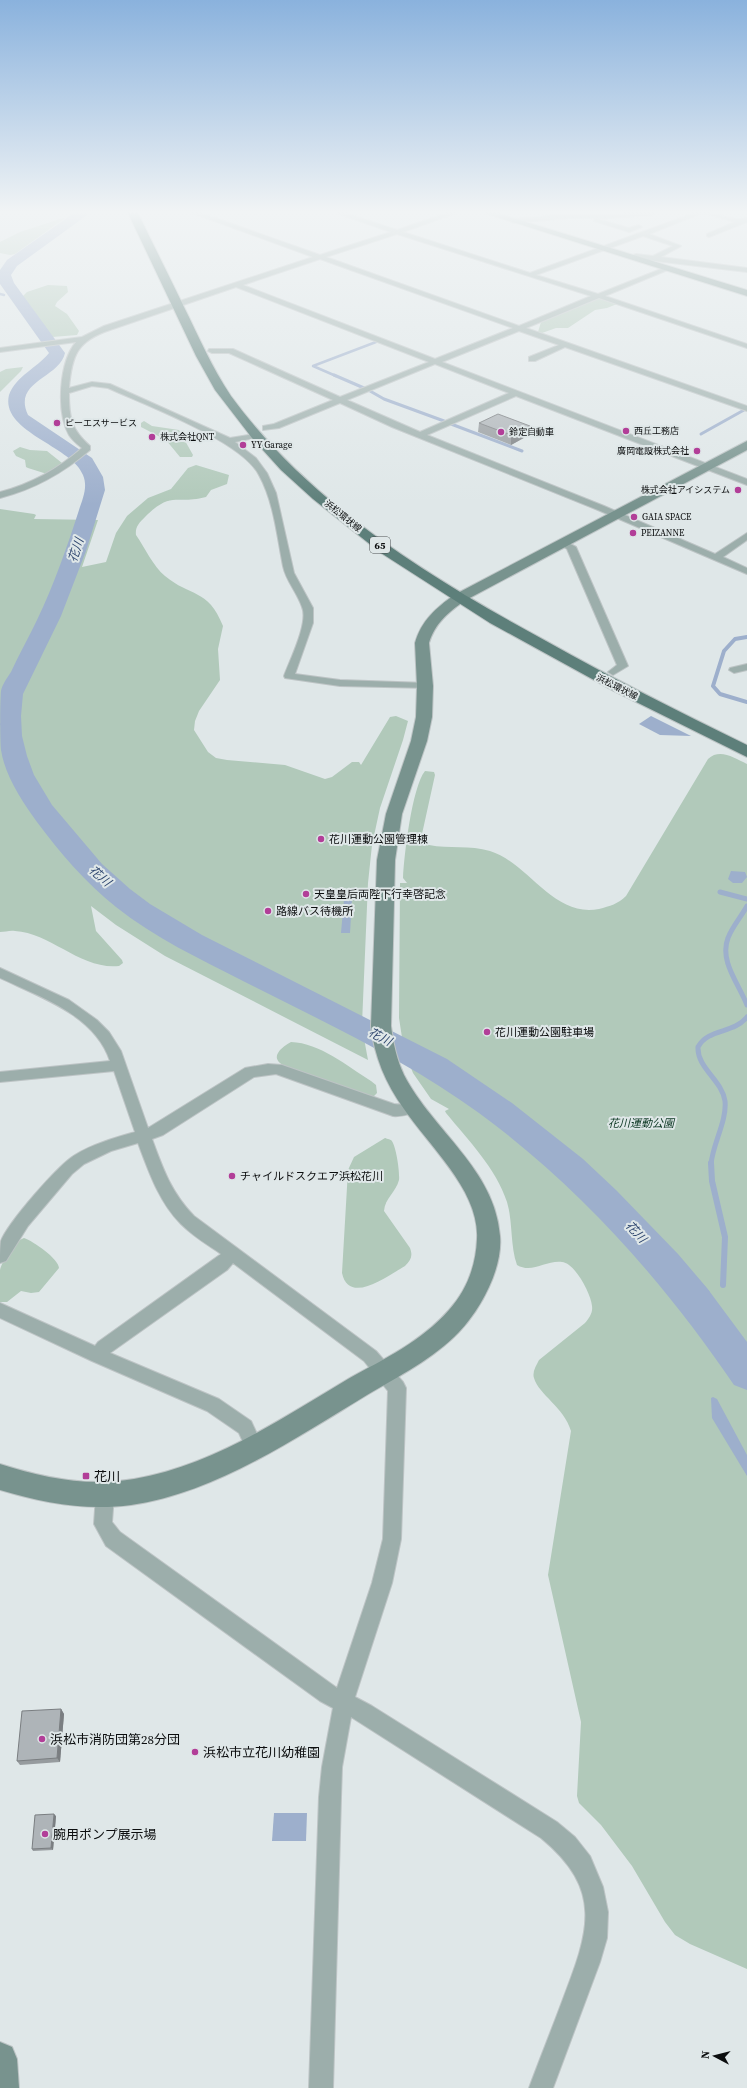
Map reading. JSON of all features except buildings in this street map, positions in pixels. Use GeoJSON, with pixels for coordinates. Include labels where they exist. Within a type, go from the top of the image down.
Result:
{"type":"FeatureCollection","features":[{"type":"Feature","properties":{"kind":"main road","name":"浜松環状線"},"geometry":{"type":"LineString","coordinates":[[185,310],[212,376],[229,401],[261,432],[294,473],[343,516],[408,565],[613,672],[747,738]]}},
{"type":"Feature","properties":{"kind":"main road","name":"浜松環状線"},"geometry":{"type":"LineString","coordinates":[[187,310],[261,432]]}},
{"type":"Feature","properties":{"kind":"main road","name":"浜松環状線"},"geometry":{"type":"LineString","coordinates":[[465,595],[590,673],[747,752]]}},
{"type":"Feature","properties":{"kind":"street"},"geometry":{"type":"LineString","coordinates":[[0,496],[39,483],[71,462],[88,448],[71,430],[65,392],[73,353],[77,345],[84,339],[107,328],[160,310]]}},
{"type":"Feature","properties":{"kind":"street"},"geometry":{"type":"LineString","coordinates":[[302,310],[747,482]]}},
{"type":"Feature","properties":{"kind":"street"},"geometry":{"type":"LineString","coordinates":[[469,310],[747,409]]}},
{"type":"Feature","properties":{"kind":"street"},"geometry":{"type":"LineString","coordinates":[[229,441],[261,432],[561,310]]}},
{"type":"Feature","properties":{"kind":"street"},"geometry":{"type":"LineString","coordinates":[[640,310],[747,346]]}},
{"type":"Feature","properties":{"kind":"street"},"geometry":{"type":"LineString","coordinates":[[0,350],[57,341],[84,339]]}},
{"type":"Feature","properties":{"kind":"street"},"geometry":{"type":"LineString","coordinates":[[532,359],[566,344]]}},
{"type":"Feature","properties":{"kind":"street"},"geometry":{"type":"LineString","coordinates":[[212,351],[230,351],[420,435],[616,515],[747,571]]}},
{"type":"Feature","properties":{"kind":"street"},"geometry":{"type":"LineString","coordinates":[[65,392],[86,385],[105,385],[229,441],[253,460],[267,479],[272,493],[289,573],[308,608],[308,623],[289,676],[340,683],[426,686]]}},
{"type":"Feature","properties":{"kind":"street"},"geometry":{"type":"LineString","coordinates":[[420,435],[515,393]]}},
{"type":"Feature","properties":{"kind":"street"},"geometry":{"type":"LineString","coordinates":[[0,1477],[54,1492],[105,1495],[156,1487],[182,1479],[254,1447],[383,1372],[440,1336],[457,1320],[470,1303],[480,1284],[486,1264],[489,1244],[486,1218],[475,1187],[464,1170],[403,1093],[388,1062],[383,1041],[381,1022],[384,884],[388,846],[399,793],[422,726],[426,686],[422,643],[424,635],[433,619],[465,595],[747,445]]}},
{"type":"Feature","properties":{"kind":"street"},"geometry":{"type":"LineString","coordinates":[[715,558],[747,536]]}},
{"type":"Feature","properties":{"kind":"street"},"geometry":{"type":"LineString","coordinates":[[563,543],[571,547],[620,656],[622,666],[613,672]]}},
{"type":"Feature","properties":{"kind":"street"},"geometry":{"type":"LineString","coordinates":[[734,670],[747,667]]}},
{"type":"Feature","properties":{"kind":"street"},"geometry":{"type":"LineString","coordinates":[[0,973],[78,1011],[89,1019],[108,1039],[119,1064],[160,1180],[176,1208],[202,1232],[370,1356],[397,1388],[394,1516],[392,1539],[382,1583],[344,1703],[336,1739],[330,1797],[321,2088]]}},
{"type":"Feature","properties":{"kind":"street"},"geometry":{"type":"LineString","coordinates":[[0,1077],[107,1067],[119,1064]]}},
{"type":"Feature","properties":{"kind":"street"},"geometry":{"type":"LineString","coordinates":[[0,1256],[22,1221],[67,1170],[79,1160],[108,1146],[158,1131],[246,1074],[268,1069],[285,1072],[393,1110],[400,1111],[414,1108]]}},
{"type":"Feature","properties":{"kind":"street"},"geometry":{"type":"LineString","coordinates":[[98,1356],[104,1347],[221,1265],[232,1254]]}},
{"type":"Feature","properties":{"kind":"street"},"geometry":{"type":"LineString","coordinates":[[0,1310],[98,1356],[213,1405],[245,1427],[254,1447]]}},
{"type":"Feature","properties":{"kind":"street"},"geometry":{"type":"LineString","coordinates":[[105,1495],[103,1524],[113,1539],[326,1694],[365,1713],[549,1830],[567,1845],[582,1864],[592,1887],[597,1912],[596,1938],[589,1962],[542,2088]]}},
{"type":"Feature","properties":{"kind":"street"},"geometry":{"type":"LineString","coordinates":[[0,2059],[2,2088]]}},
{"type":"Feature","properties":{"kind":"green space"},"geometry":{"type":"Polygon","coordinates":[[[32,310],[62,310],[67,314],[79,331],[77,335],[52,337],[32,310]]]}},
{"type":"Feature","properties":{"kind":"green space"},"geometry":{"type":"Polygon","coordinates":[[[568,310],[594,310],[568,328],[556,328],[542,333],[538,332],[541,322],[568,310]]]}},
{"type":"Feature","properties":{"kind":"green space"},"geometry":{"type":"Polygon","coordinates":[[[23,367],[21,371],[0,392],[0,372],[6,369],[23,367]]]}},
{"type":"Feature","properties":{"kind":"green space"},"geometry":{"type":"Polygon","coordinates":[[[144,421],[152,426],[179,430],[193,455],[192,457],[180,457],[166,440],[141,427],[141,423],[144,421]]]}},
{"type":"Feature","properties":{"kind":"green space"},"geometry":{"type":"Polygon","coordinates":[[[20,447],[30,450],[47,451],[62,463],[47,474],[28,468],[26,467],[25,460],[16,456],[13,451],[20,447]]]}},
{"type":"Feature","properties":{"kind":"green space","name":"花川運動公園"},"geometry":{"type":"Polygon","coordinates":[[[196,465],[229,475],[227,484],[211,490],[206,497],[187,500],[174,500],[162,504],[141,521],[137,527],[136,535],[149,557],[161,572],[174,583],[205,599],[217,614],[223,626],[218,649],[220,680],[199,711],[195,721],[194,730],[208,752],[216,758],[227,760],[285,765],[325,779],[332,777],[352,762],[359,762],[361,765],[390,717],[396,716],[408,721],[380,808],[372,845],[368,883],[362,1024],[403,1044],[399,1018],[400,883],[407,883],[403,878],[410,822],[416,791],[420,779],[425,771],[434,772],[435,775],[422,834],[424,841],[429,845],[482,849],[504,857],[555,898],[568,905],[583,910],[607,907],[617,903],[626,896],[708,759],[717,754],[722,754],[747,764],[747,1969],[690,1944],[675,1935],[665,1922],[632,1866],[601,1825],[579,1803],[577,1796],[581,1722],[548,1575],[571,1431],[568,1423],[558,1408],[537,1384],[534,1374],[539,1360],[585,1323],[592,1311],[589,1294],[577,1273],[567,1264],[562,1262],[528,1268],[517,1265],[513,1250],[509,1210],[496,1178],[481,1155],[446,1113],[445,1111],[449,1109],[431,1099],[413,1073],[406,1055],[363,1033],[368,1060],[165,956],[116,925],[91,906],[96,931],[122,960],[123,963],[119,966],[105,966],[92,962],[28,933],[13,931],[0,932],[0,509],[34,514],[36,515],[34,519],[98,520],[82,567],[106,562],[116,533],[127,516],[148,498],[171,489],[188,468],[196,465]]]}},
{"type":"Feature","properties":{"kind":"green space"},"geometry":{"type":"Polygon","coordinates":[[[291,1042],[312,1046],[333,1056],[376,1085],[377,1093],[374,1096],[369,1096],[283,1065],[277,1059],[278,1052],[291,1042]]]}},
{"type":"Feature","properties":{"kind":"green space"},"geometry":{"type":"Polygon","coordinates":[[[385,1138],[391,1140],[393,1143],[397,1159],[399,1180],[396,1188],[386,1202],[384,1211],[410,1248],[411,1258],[405,1266],[380,1281],[361,1288],[353,1287],[346,1283],[342,1273],[348,1170],[354,1157],[385,1138]]]}},
{"type":"Feature","properties":{"kind":"green space"},"geometry":{"type":"Polygon","coordinates":[[[24,1238],[39,1246],[50,1255],[58,1264],[59,1268],[39,1292],[31,1293],[21,1291],[7,1302],[0,1302],[1,1266],[13,1247],[24,1238]]]}},
{"type":"Feature","properties":{"kind":"water"},"geometry":{"type":"Polygon","coordinates":[[[651,716],[691,736],[660,735],[639,724],[651,716]]]}},
{"type":"Feature","properties":{"kind":"water"},"geometry":{"type":"Polygon","coordinates":[[[4,720],[18,721],[11,732],[5,733],[0,724],[4,720]]]}},
{"type":"Feature","properties":{"kind":"water"},"geometry":{"type":"Polygon","coordinates":[[[731,871],[745,872],[747,877],[742,883],[733,883],[728,879],[731,871]]]}},
{"type":"Feature","properties":{"kind":"water"},"geometry":{"type":"Polygon","coordinates":[[[130,893],[135,904],[131,907],[116,902],[117,898],[130,893]]]}},
{"type":"Feature","properties":{"kind":"water"},"geometry":{"type":"Polygon","coordinates":[[[344,899],[352,899],[350,933],[341,933],[344,899]]]}},
{"type":"Feature","properties":{"kind":"water"},"geometry":{"type":"Polygon","coordinates":[[[451,1064],[477,1090],[470,1096],[433,1081],[451,1064]]]}},
{"type":"Feature","properties":{"kind":"water"},"geometry":{"type":"Polygon","coordinates":[[[713,1397],[717,1399],[747,1455],[747,1476],[712,1418],[711,1398],[713,1397]]]}},
{"type":"Feature","properties":{"kind":"water"},"geometry":{"type":"Polygon","coordinates":[[[274,1813],[307,1813],[306,1841],[272,1841],[274,1813]]]}},
{"type":"Feature","properties":{"kind":"waterway","name":"花川"},"geometry":{"type":"LineString","coordinates":[[27,310],[57,355],[26,382],[16,398],[15,408],[20,418],[85,462],[94,477],[95,490],[76,551],[50,616],[11,694],[9,716],[10,736],[14,756],[31,793],[42,810],[54,827],[84,862],[110,888],[140,911],[191,942],[409,1052],[449,1076],[501,1112],[537,1140],[604,1200],[666,1265],[694,1300],[747,1373]]}},
{"type":"Feature","properties":{"kind":"waterway"},"geometry":{"type":"LineString","coordinates":[[336,376],[313,366],[376,342]]}},
{"type":"Feature","properties":{"kind":"waterway"},"geometry":{"type":"LineString","coordinates":[[334,375],[364,388]]}},
{"type":"Feature","properties":{"kind":"waterway"},"geometry":{"type":"LineString","coordinates":[[370,391],[384,399],[444,421]]}},
{"type":"Feature","properties":{"kind":"waterway"},"geometry":{"type":"LineString","coordinates":[[701,434],[744,410]]}},
{"type":"Feature","properties":{"kind":"waterway"},"geometry":{"type":"LineString","coordinates":[[451,424],[522,451]]}},
{"type":"Feature","properties":{"kind":"waterway"},"geometry":{"type":"LineString","coordinates":[[747,637],[735,639],[724,651],[713,686],[720,694],[747,702]]}},
{"type":"Feature","properties":{"kind":"waterway"},"geometry":{"type":"LineString","coordinates":[[720,892],[747,899]]}},
{"type":"Feature","properties":{"kind":"waterway"},"geometry":{"type":"LineString","coordinates":[[747,906],[734,926],[728,938],[726,947],[728,964],[747,1005]]}},
{"type":"Feature","properties":{"kind":"waterway"},"geometry":{"type":"LineString","coordinates":[[711,1164],[714,1148],[724,1116],[725,1101],[719,1087],[701,1061],[698,1047],[702,1041],[708,1037],[735,1026],[747,1017]]}},
{"type":"Feature","properties":{"kind":"waterway"},"geometry":{"type":"LineString","coordinates":[[711,1164],[712,1181],[725,1237],[723,1285]]}},
{"type":"Feature","properties":{"kind":"waterway"},"geometry":{"type":"LineString","coordinates":[[695,1299],[707,1293]]}},
{"type":"Feature","properties":{"kind":"place","name":"ピーエスサービス"},"geometry":{"type":"Point","coordinates":[57,423]}},
{"type":"Feature","properties":{"kind":"place","name":"西丘工務店"},"geometry":{"type":"Point","coordinates":[626,431]}},
{"type":"Feature","properties":{"kind":"place","name":"鈴定自動車"},"geometry":{"type":"Point","coordinates":[501,432]}},
{"type":"Feature","properties":{"kind":"place","name":"株式会社QNT"},"geometry":{"type":"Point","coordinates":[152,437]}},
{"type":"Feature","properties":{"kind":"place","name":"YY Garage"},"geometry":{"type":"Point","coordinates":[243,445]}},
{"type":"Feature","properties":{"kind":"place","name":"廣岡電設株式会社"},"geometry":{"type":"Point","coordinates":[697,451]}},
{"type":"Feature","properties":{"kind":"place","name":"株式会社アイシステム"},"geometry":{"type":"Point","coordinates":[738,490]}},
{"type":"Feature","properties":{"kind":"place","name":"GAIA SPACE"},"geometry":{"type":"Point","coordinates":[634,517]}},
{"type":"Feature","properties":{"kind":"place","name":"PEIZANNE"},"geometry":{"type":"Point","coordinates":[633,533]}},
{"type":"Feature","properties":{"kind":"place","name":"花川運動公園管理棟"},"geometry":{"type":"Point","coordinates":[321,839]}},
{"type":"Feature","properties":{"kind":"place","name":"天皇皇后両陛下行幸啓記念"},"geometry":{"type":"Point","coordinates":[306,894]}},
{"type":"Feature","properties":{"kind":"place","name":"路線バス待機所"},"geometry":{"type":"Point","coordinates":[268,911]}},
{"type":"Feature","properties":{"kind":"place","name":"花川運動公園駐車場"},"geometry":{"type":"Point","coordinates":[487,1032]}},
{"type":"Feature","properties":{"kind":"place","name":"チャイルドスクエア浜松花川"},"geometry":{"type":"Point","coordinates":[232,1176]}},
{"type":"Feature","properties":{"kind":"place","name":"花川"},"geometry":{"type":"Point","coordinates":[86,1476]}},
{"type":"Feature","properties":{"kind":"place","name":"浜松市消防団第28分団"},"geometry":{"type":"Point","coordinates":[42,1739]}},
{"type":"Feature","properties":{"kind":"place","name":"浜松市立花川幼稚園"},"geometry":{"type":"Point","coordinates":[195,1752]}},
{"type":"Feature","properties":{"kind":"place","name":"腕用ポンプ展示場"},"geometry":{"type":"Point","coordinates":[45,1834]}}]}
